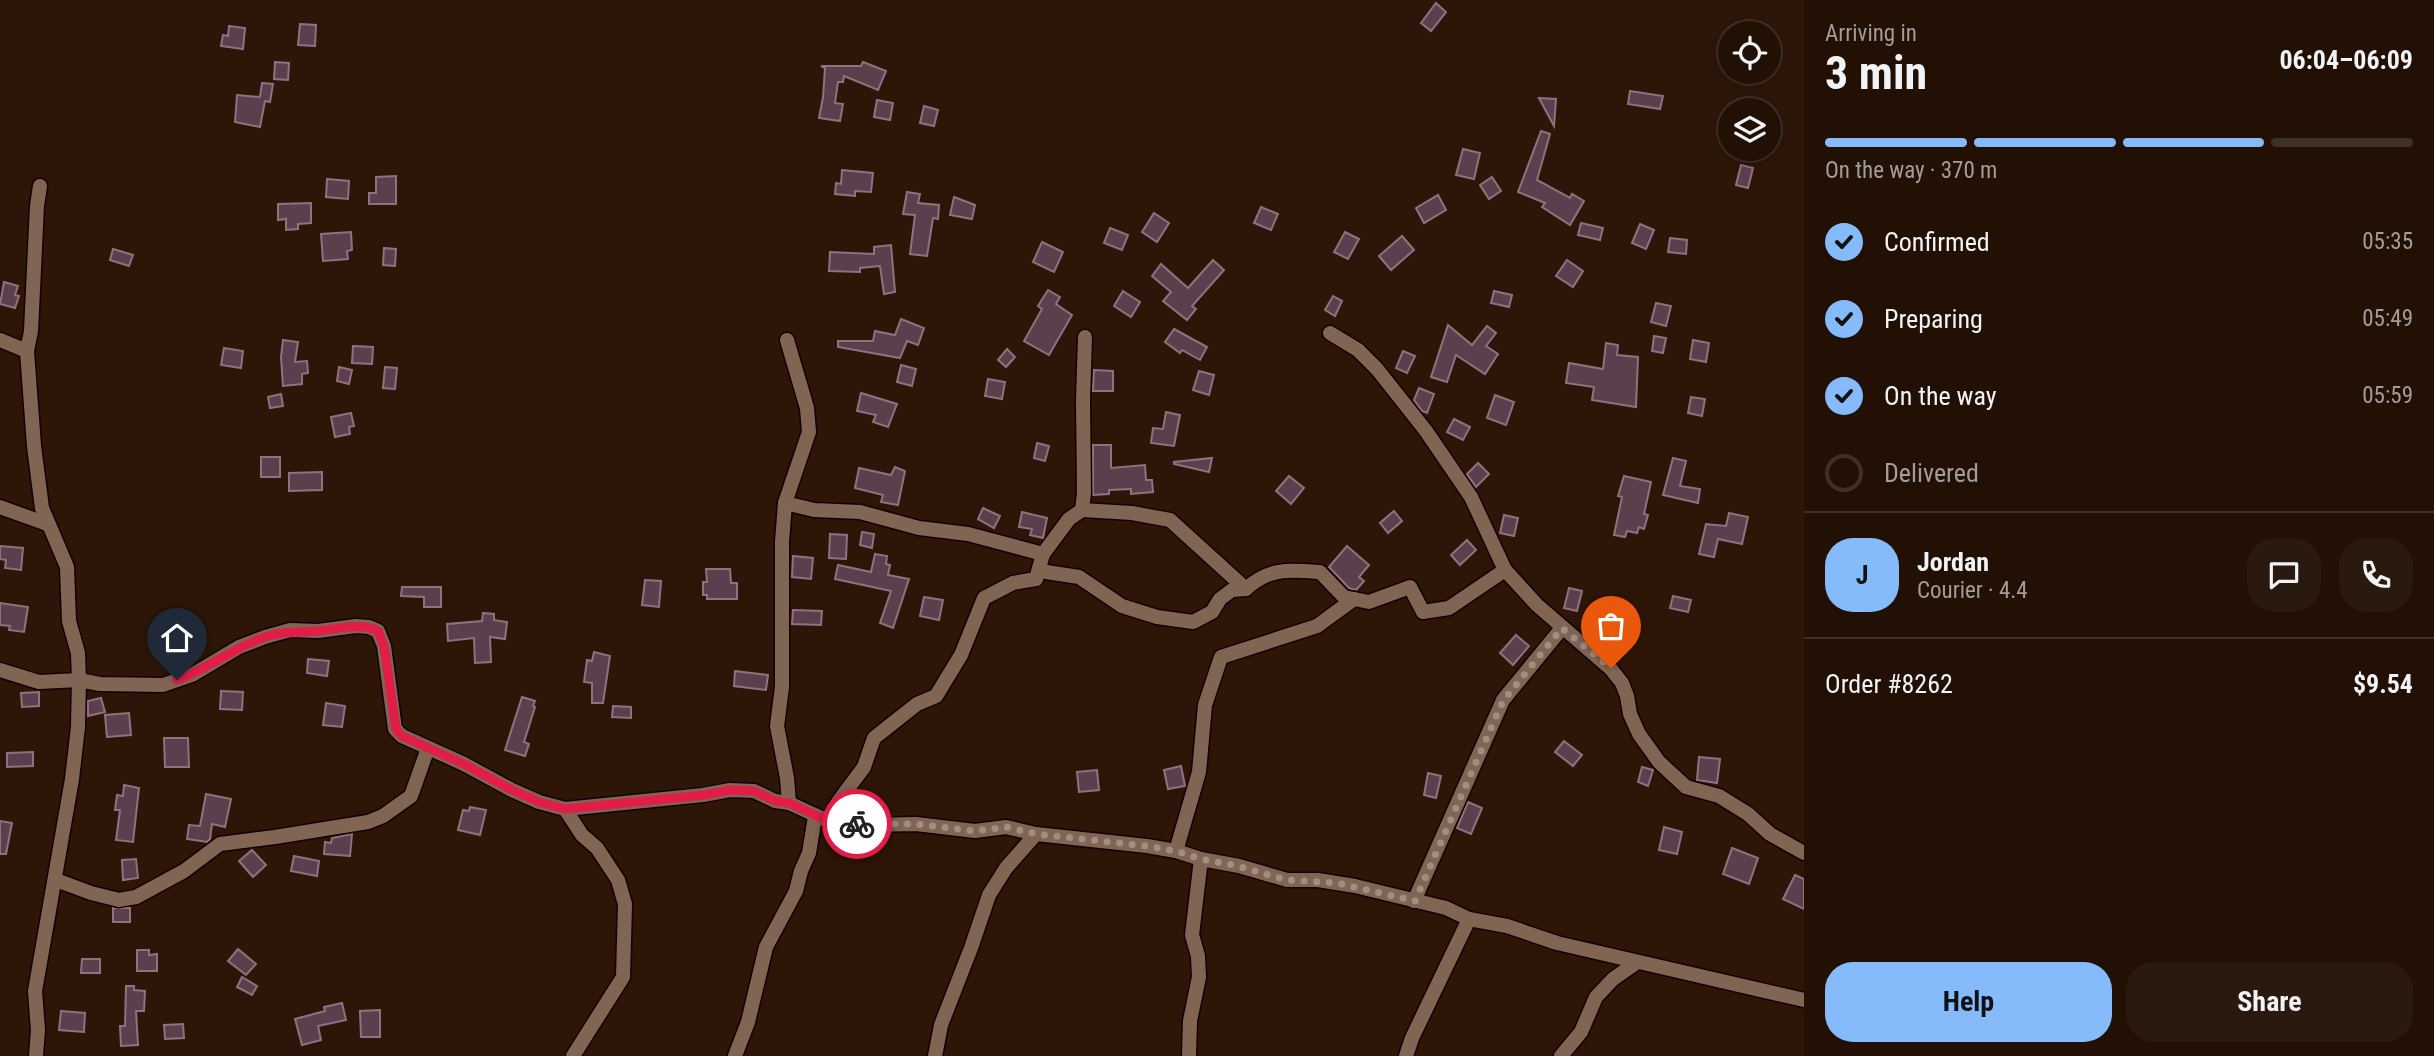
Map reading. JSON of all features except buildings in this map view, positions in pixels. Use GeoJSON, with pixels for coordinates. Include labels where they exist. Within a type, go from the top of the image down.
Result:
{"type":"FeatureCollection","features":[{"type":"Feature","properties":{"kind":"street"},"geometry":{"type":"LineString","coordinates":[[36,1056],[38,1030],[35,991],[56,880],[78,727],[79,680],[78,653],[69,621],[66,567],[42,508],[34,446],[27,351],[31,331],[40,186]]}},
{"type":"Feature","properties":{"kind":"street"},"geometry":{"type":"LineString","coordinates":[[1330,333],[1358,350],[1377,369],[1426,431],[1471,497],[1506,570],[1562,628],[1590,650],[1622,683],[1630,714],[1639,734],[1674,777],[1686,787],[1719,796],[1748,814],[1770,834],[1804,853]]}},
{"type":"Feature","properties":{"kind":"street"},"geometry":{"type":"LineString","coordinates":[[1082,509],[1085,337]]}},
{"type":"Feature","properties":{"kind":"street"},"geometry":{"type":"LineString","coordinates":[[0,340],[27,351]]}},
{"type":"Feature","properties":{"kind":"street"},"geometry":{"type":"LineString","coordinates":[[787,340],[807,408],[809,432],[785,503],[782,542],[782,687],[777,726],[789,803]]}},
{"type":"Feature","properties":{"kind":"street"},"geometry":{"type":"LineString","coordinates":[[785,503],[814,510],[860,512],[919,528],[968,534],[1043,554]]}},
{"type":"Feature","properties":{"kind":"street"},"geometry":{"type":"LineString","coordinates":[[0,508],[47,524]]}},
{"type":"Feature","properties":{"kind":"street"},"geometry":{"type":"LineString","coordinates":[[735,1056],[748,1022],[766,947],[796,891],[822,819],[864,767],[874,738],[916,704],[936,696],[961,655],[984,598],[1013,583],[1036,579],[1043,554],[1069,519],[1082,509],[1132,513],[1170,520],[1246,589]]}},
{"type":"Feature","properties":{"kind":"street"},"geometry":{"type":"LineString","coordinates":[[1040,571],[1079,577],[1122,606],[1157,617],[1193,622],[1212,612],[1220,599],[1232,590],[1246,589],[1254,581],[1282,569],[1320,572],[1344,597],[1354,600],[1369,602],[1410,587],[1423,612],[1449,608],[1506,570]]}},
{"type":"Feature","properties":{"kind":"street"},"geometry":{"type":"LineString","coordinates":[[1176,851],[1199,772],[1205,705],[1221,657],[1317,626],[1354,600]]}},
{"type":"Feature","properties":{"kind":"street"},"geometry":{"type":"LineString","coordinates":[[0,670],[39,682],[79,680],[100,684],[163,685],[192,674],[239,647],[265,637],[290,630],[369,627],[378,631],[384,646],[396,729],[402,736],[512,790],[539,802],[565,809],[730,790],[754,791],[775,801],[789,803],[822,819],[867,825],[916,824],[975,831],[1006,827],[1036,834],[1176,851],[1286,880],[1331,882],[1446,908],[1469,919],[1507,926],[1557,943],[1804,1000]]}},
{"type":"Feature","properties":{"kind":"street"},"geometry":{"type":"LineString","coordinates":[[1415,901],[1503,701],[1562,628]]}},
{"type":"Feature","properties":{"kind":"street"},"geometry":{"type":"LineString","coordinates":[[56,880],[119,900],[136,897],[184,872],[220,844],[275,838],[368,822],[383,816],[411,796],[428,748]]}},
{"type":"Feature","properties":{"kind":"street"},"geometry":{"type":"LineString","coordinates":[[565,809],[582,835],[597,848],[618,880],[625,904],[623,977],[573,1056]]}},
{"type":"Feature","properties":{"kind":"street"},"geometry":{"type":"LineString","coordinates":[[936,1056],[940,1025],[989,895],[1006,868],[1036,834]]}},
{"type":"Feature","properties":{"kind":"street"},"geometry":{"type":"LineString","coordinates":[[1189,1056],[1190,1021],[1199,977],[1198,956],[1192,935],[1201,859]]}},
{"type":"Feature","properties":{"kind":"street"},"geometry":{"type":"LineString","coordinates":[[1406,1056],[1469,919]]}},
{"type":"Feature","properties":{"kind":"street"},"geometry":{"type":"LineString","coordinates":[[1561,1056],[1581,1032],[1596,997],[1613,979],[1636,963]]}},
{"type":"Feature","properties":{"kind":"way so far"},"geometry":{"type":"LineString","coordinates":[[857,824],[916,824],[975,831],[1006,827],[1036,834],[1147,846],[1238,866],[1286,880],[1337,883],[1415,901],[1503,701],[1562,628],[1611,668]]}},
{"type":"Feature","properties":{"kind":"route"},"geometry":{"type":"LineString","coordinates":[[177,680],[239,647],[290,630],[369,627],[378,631],[384,646],[396,729],[402,736],[539,802],[565,809],[730,790],[754,791],[775,801],[789,803],[815,817],[857,824]]}}]}
